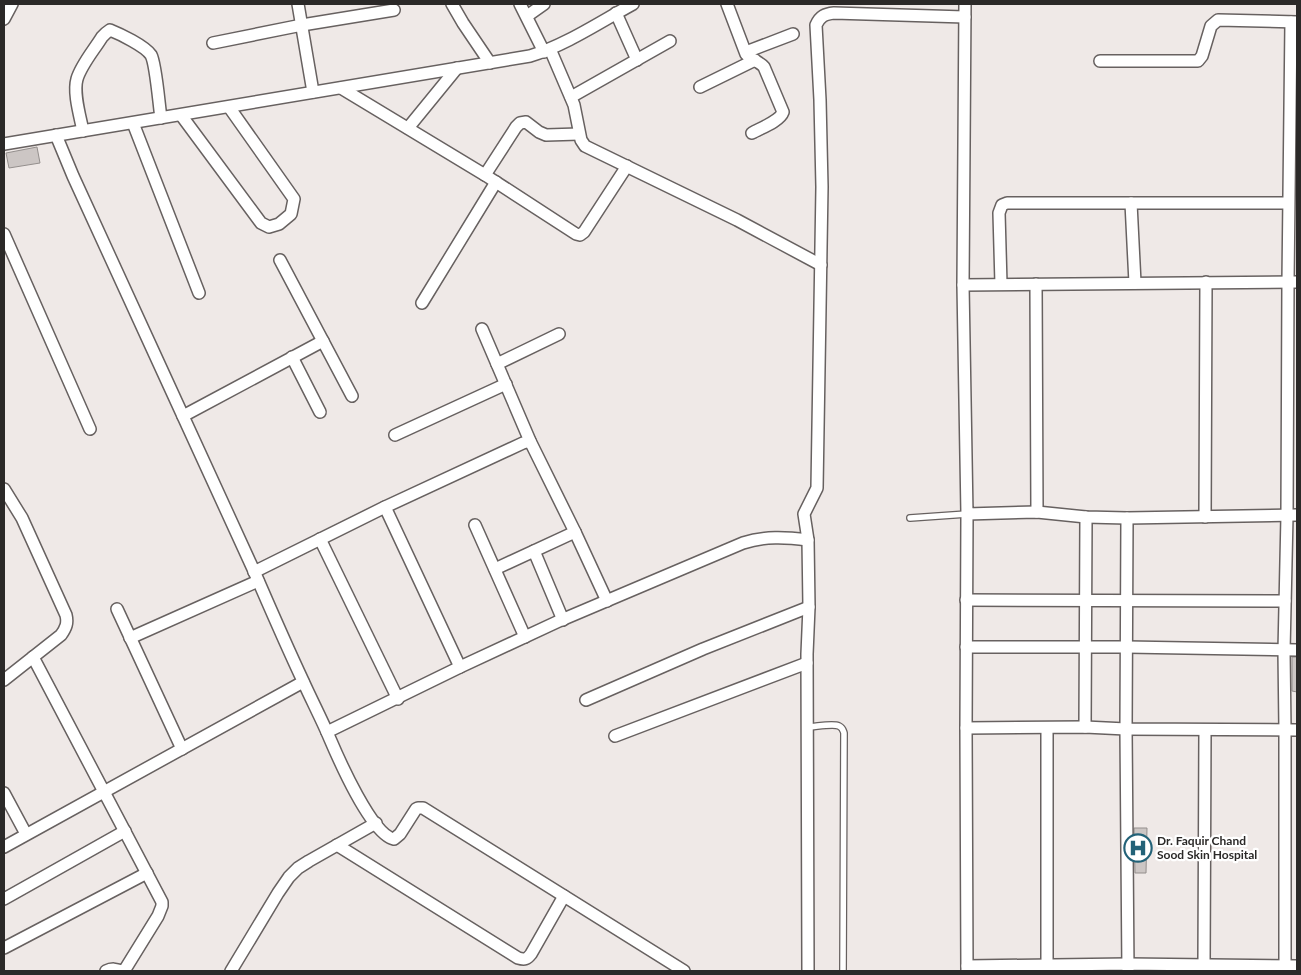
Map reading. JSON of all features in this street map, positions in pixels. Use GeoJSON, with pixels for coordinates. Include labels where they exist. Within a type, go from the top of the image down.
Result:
{"type":"FeatureCollection","features":[{"type":"Feature","properties":{"kind":"street"},"geometry":{"type":"LineString","coordinates":[[4,19],[12,4]]}},
{"type":"Feature","properties":{"kind":"street"},"geometry":{"type":"LineString","coordinates":[[298,4],[313,92]]}},
{"type":"Feature","properties":{"kind":"street"},"geometry":{"type":"LineString","coordinates":[[452,4],[462,23],[490,62]]}},
{"type":"Feature","properties":{"kind":"street"},"geometry":{"type":"LineString","coordinates":[[520,4],[547,50],[571,97],[576,112],[579,134],[585,146],[737,220],[821,265]]}},
{"type":"Feature","properties":{"kind":"street"},"geometry":{"type":"LineString","coordinates":[[527,16],[544,4]]}},
{"type":"Feature","properties":{"kind":"street"},"geometry":{"type":"LineString","coordinates":[[4,144],[530,56],[547,50],[633,4]]}},
{"type":"Feature","properties":{"kind":"street"},"geometry":{"type":"LineString","coordinates":[[727,4],[748,56],[764,67],[783,112],[779,118],[752,133]]}},
{"type":"Feature","properties":{"kind":"street"},"geometry":{"type":"LineString","coordinates":[[965,4],[963,285],[967,514],[967,968],[1048,965],[1128,968],[1204,965],[1285,968],[1297,966]]}},
{"type":"Feature","properties":{"kind":"street"},"geometry":{"type":"LineString","coordinates":[[213,43],[302,25],[394,10]]}},
{"type":"Feature","properties":{"kind":"street"},"geometry":{"type":"LineString","coordinates":[[616,13],[637,60]]}},
{"type":"Feature","properties":{"kind":"street"},"geometry":{"type":"LineString","coordinates":[[808,971],[807,663],[809,607],[808,540],[804,514],[817,488],[822,187],[816,25],[818,19],[826,14],[834,13],[965,17]]}},
{"type":"Feature","properties":{"kind":"street"},"geometry":{"type":"LineString","coordinates":[[1100,61],[1198,61],[1202,56],[1211,26],[1218,20],[1294,22],[1288,204],[1292,282],[1292,516],[1285,601],[1284,650],[1291,730],[1285,968]]}},
{"type":"Feature","properties":{"kind":"street"},"geometry":{"type":"LineString","coordinates":[[83,131],[76,86],[77,79],[102,37],[110,30],[150,53],[154,65],[161,118]]}},
{"type":"Feature","properties":{"kind":"street"},"geometry":{"type":"LineString","coordinates":[[746,52],[793,34]]}},
{"type":"Feature","properties":{"kind":"street"},"geometry":{"type":"LineString","coordinates":[[571,97],[670,41]]}},
{"type":"Feature","properties":{"kind":"street"},"geometry":{"type":"LineString","coordinates":[[700,87],[755,60]]}},
{"type":"Feature","properties":{"kind":"street"},"geometry":{"type":"LineString","coordinates":[[408,128],[457,68]]}},
{"type":"Feature","properties":{"kind":"street"},"geometry":{"type":"LineString","coordinates":[[341,88],[485,175],[576,234],[580,235],[584,232],[627,166]]}},
{"type":"Feature","properties":{"kind":"street"},"geometry":{"type":"LineString","coordinates":[[181,115],[261,223],[269,227],[279,224],[291,214],[294,199],[229,107]]}},
{"type":"Feature","properties":{"kind":"street"},"geometry":{"type":"LineString","coordinates":[[133,122],[198,293]]}},
{"type":"Feature","properties":{"kind":"street"},"geometry":{"type":"LineString","coordinates":[[485,175],[516,127],[520,124],[526,122],[546,135],[579,134]]}},
{"type":"Feature","properties":{"kind":"street"},"geometry":{"type":"LineString","coordinates":[[56,135],[303,682],[358,798],[376,824],[386,835],[394,839],[400,834],[416,809],[423,808],[684,971]]}},
{"type":"Feature","properties":{"kind":"street"},"geometry":{"type":"LineString","coordinates":[[422,303],[496,182]]}},
{"type":"Feature","properties":{"kind":"street"},"geometry":{"type":"LineString","coordinates":[[1001,284],[999,213],[1002,205],[1010,202],[1288,204]]}},
{"type":"Feature","properties":{"kind":"street"},"geometry":{"type":"LineString","coordinates":[[1131,203],[1135,283]]}},
{"type":"Feature","properties":{"kind":"street"},"geometry":{"type":"LineString","coordinates":[[4,234],[90,429]]}},
{"type":"Feature","properties":{"kind":"street"},"geometry":{"type":"LineString","coordinates":[[280,260],[352,396]]}},
{"type":"Feature","properties":{"kind":"street"},"geometry":{"type":"LineString","coordinates":[[1204,517],[1206,282]]}},
{"type":"Feature","properties":{"kind":"street"},"geometry":{"type":"LineString","coordinates":[[963,285],[1292,282]]}},
{"type":"Feature","properties":{"kind":"street"},"geometry":{"type":"LineString","coordinates":[[1036,284],[1037,512]]}},
{"type":"Feature","properties":{"kind":"street"},"geometry":{"type":"LineString","coordinates":[[482,329],[530,441],[607,601]]}},
{"type":"Feature","properties":{"kind":"street"},"geometry":{"type":"LineString","coordinates":[[497,364],[559,334]]}},
{"type":"Feature","properties":{"kind":"street"},"geometry":{"type":"LineString","coordinates":[[183,416],[323,341]]}},
{"type":"Feature","properties":{"kind":"street"},"geometry":{"type":"LineString","coordinates":[[292,358],[320,412]]}},
{"type":"Feature","properties":{"kind":"street"},"geometry":{"type":"LineString","coordinates":[[395,435],[506,384]]}},
{"type":"Feature","properties":{"kind":"street"},"geometry":{"type":"LineString","coordinates":[[130,638],[256,576],[320,539],[522,443],[530,441]]}},
{"type":"Feature","properties":{"kind":"street"},"geometry":{"type":"LineString","coordinates":[[4,489],[22,518],[68,622],[61,634],[4,680]]}},
{"type":"Feature","properties":{"kind":"street"},"geometry":{"type":"LineString","coordinates":[[385,507],[460,667]]}},
{"type":"Feature","properties":{"kind":"street"},"geometry":{"type":"LineString","coordinates":[[967,514],[1037,512],[1086,517],[1127,518],[1292,516]]}},
{"type":"Feature","properties":{"kind":"street"},"geometry":{"type":"LineString","coordinates":[[1085,727],[1086,517]]}},
{"type":"Feature","properties":{"kind":"street"},"geometry":{"type":"LineString","coordinates":[[1127,518],[1128,968]]}},
{"type":"Feature","properties":{"kind":"street"},"geometry":{"type":"LineString","coordinates":[[475,525],[525,637]]}},
{"type":"Feature","properties":{"kind":"street"},"geometry":{"type":"LineString","coordinates":[[495,569],[575,532]]}},
{"type":"Feature","properties":{"kind":"street"},"geometry":{"type":"LineString","coordinates":[[328,732],[460,667],[562,620],[743,542],[786,537],[808,540]]}},
{"type":"Feature","properties":{"kind":"street"},"geometry":{"type":"LineString","coordinates":[[320,539],[398,699]]}},
{"type":"Feature","properties":{"kind":"street"},"geometry":{"type":"LineString","coordinates":[[534,551],[562,620]]}},
{"type":"Feature","properties":{"kind":"street"},"geometry":{"type":"LineString","coordinates":[[966,600],[1285,601]]}},
{"type":"Feature","properties":{"kind":"street"},"geometry":{"type":"LineString","coordinates":[[586,700],[703,649],[809,607]]}},
{"type":"Feature","properties":{"kind":"street"},"geometry":{"type":"LineString","coordinates":[[117,609],[182,748]]}},
{"type":"Feature","properties":{"kind":"street"},"geometry":{"type":"LineString","coordinates":[[966,648],[1127,647],[1297,650]]}},
{"type":"Feature","properties":{"kind":"street"},"geometry":{"type":"LineString","coordinates":[[33,657],[162,902],[158,916],[123,971],[115,969],[106,971]]}},
{"type":"Feature","properties":{"kind":"street"},"geometry":{"type":"LineString","coordinates":[[615,736],[807,663]]}},
{"type":"Feature","properties":{"kind":"street"},"geometry":{"type":"LineString","coordinates":[[4,847],[303,682]]}},
{"type":"Feature","properties":{"kind":"street"},"geometry":{"type":"LineString","coordinates":[[966,728],[1085,727],[1291,730]]}},
{"type":"Feature","properties":{"kind":"street"},"geometry":{"type":"LineString","coordinates":[[1047,728],[1048,965]]}},
{"type":"Feature","properties":{"kind":"street"},"geometry":{"type":"LineString","coordinates":[[1204,965],[1205,730]]}},
{"type":"Feature","properties":{"kind":"street"},"geometry":{"type":"LineString","coordinates":[[4,793],[26,834]]}},
{"type":"Feature","properties":{"kind":"street"},"geometry":{"type":"LineString","coordinates":[[231,971],[289,877],[309,861],[376,824]]}},
{"type":"Feature","properties":{"kind":"street"},"geometry":{"type":"LineString","coordinates":[[4,899],[125,831]]}},
{"type":"Feature","properties":{"kind":"street"},"geometry":{"type":"LineString","coordinates":[[337,845],[523,960],[531,954],[564,896]]}},
{"type":"Feature","properties":{"kind":"street"},"geometry":{"type":"LineString","coordinates":[[4,948],[147,872]]}},
{"type":"Feature","properties":{"kind":"lane"},"geometry":{"type":"LineString","coordinates":[[910,518],[967,514]]}},
{"type":"Feature","properties":{"kind":"lane"},"geometry":{"type":"LineString","coordinates":[[807,727],[834,725],[843,729],[844,733],[843,971]]}},
{"type":"Feature","properties":{"kind":"building"},"geometry":{"type":"Polygon","coordinates":[[[37,147],[40,163],[9,168],[6,153],[37,147]]]}},
{"type":"Feature","properties":{"kind":"building"},"geometry":{"type":"Polygon","coordinates":[[[1292,657],[1297,657],[1297,692],[1292,691],[1292,657]]]}},
{"type":"Feature","properties":{"kind":"building"},"geometry":{"type":"Polygon","coordinates":[[[1134,828],[1147,828],[1146,873],[1135,873],[1134,828]]]}},
{"type":"Feature","properties":{"kind":"place","name":"Dr. Faquir Chand Sood Skin Hospital"},"geometry":{"type":"Point","coordinates":[1138,848]}}]}
